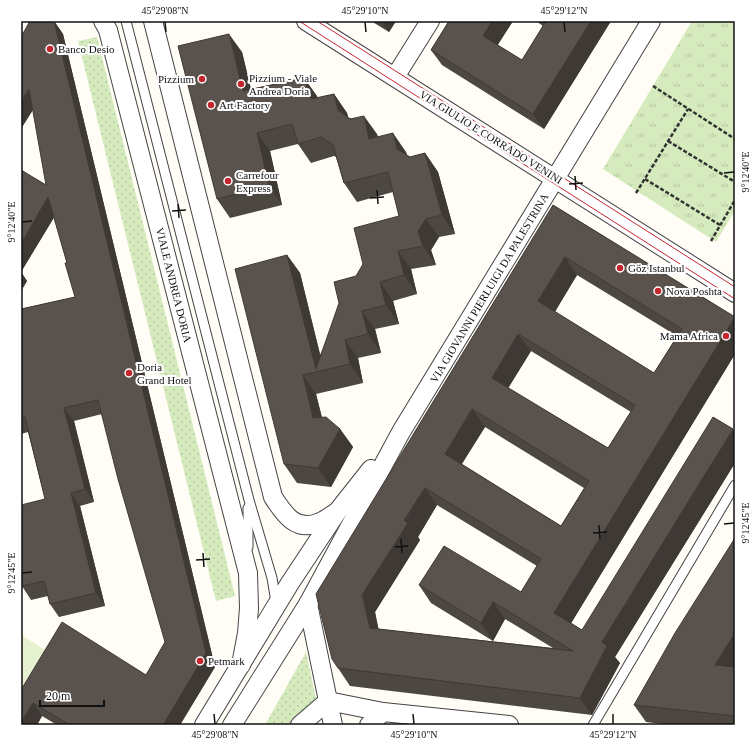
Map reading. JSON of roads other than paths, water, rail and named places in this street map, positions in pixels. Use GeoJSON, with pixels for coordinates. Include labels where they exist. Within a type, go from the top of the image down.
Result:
{"type":"FeatureCollection","features":[{"type":"Feature","properties":{"kind":"street","name":"VIALE ANDREA DORIA"},"geometry":{"type":"LineString","coordinates":[[103,21],[108,30],[248,574],[249,608],[247,633],[241,665]]}},
{"type":"Feature","properties":{"kind":"street","name":"VIA GIULIO E CORRADO VENINI"},"geometry":{"type":"LineString","coordinates":[[306,21],[735,293]]}},
{"type":"Feature","properties":{"kind":"street"},"geometry":{"type":"LineString","coordinates":[[395,77],[430,21]]}},
{"type":"Feature","properties":{"kind":"street","name":"VIA GIOVANNI PIERLUIGI DA PALESTRINA"},"geometry":{"type":"LineString","coordinates":[[232,725],[308,604],[401,432],[652,21]]}},
{"type":"Feature","properties":{"kind":"street"},"geometry":{"type":"LineString","coordinates":[[154,27],[273,497],[284,514],[294,523],[309,526],[320,522],[337,512]]}},
{"type":"Feature","properties":{"kind":"street","name":"VIA GIOVANNI PIERLUIGI DA PALESTRINA"},"geometry":{"type":"LineString","coordinates":[[204,725],[277,604],[337,512],[401,432]]}},
{"type":"Feature","properties":{"kind":"street","name":"VIA GIOVANNI PIERLUIGI DA PALESTRINA"},"geometry":{"type":"LineString","coordinates":[[273,659],[276,636],[277,604]]}},
{"type":"Feature","properties":{"kind":"street"},"geometry":{"type":"LineString","coordinates":[[308,604],[333,725]]}},
{"type":"Feature","properties":{"kind":"street"},"geometry":{"type":"LineString","coordinates":[[300,725],[328,702],[383,712],[509,725]]}},
{"type":"Feature","properties":{"kind":"street"},"geometry":{"type":"LineString","coordinates":[[369,725],[383,712]]}},
{"type":"Feature","properties":{"kind":"lane","name":"VIALE ANDREA DORIA"},"geometry":{"type":"LineString","coordinates":[[126,21],[249,500],[272,578],[277,604]]}},
{"type":"Feature","properties":{"kind":"lane"},"geometry":{"type":"LineString","coordinates":[[593,725],[735,484]]}},
{"type":"Feature","properties":{"kind":"lane","name":"VIALE ANDREA DORIA"},"geometry":{"type":"LineString","coordinates":[[248,574],[247,525],[249,500]]}},
{"type":"Feature","properties":{"kind":"tram line"},"geometry":{"type":"LineString","coordinates":[[299,21],[735,299]]}},
{"type":"Feature","properties":{"kind":"tram line"},"geometry":{"type":"LineString","coordinates":[[317,21],[735,287]]}},
{"type":"Feature","properties":{"kind":"place","name":"Banco Desio"},"geometry":{"type":"Point","coordinates":[50,49]}},
{"type":"Feature","properties":{"kind":"place","name":"Pizzium"},"geometry":{"type":"Point","coordinates":[202,79]}},
{"type":"Feature","properties":{"kind":"place","name":"Pizzium - Viale Andrea Doria"},"geometry":{"type":"Point","coordinates":[241,84]}},
{"type":"Feature","properties":{"kind":"place","name":"Art Factory"},"geometry":{"type":"Point","coordinates":[211,105]}},
{"type":"Feature","properties":{"kind":"place","name":"Carrefour Express"},"geometry":{"type":"Point","coordinates":[228,181]}},
{"type":"Feature","properties":{"kind":"place","name":"Göz Istanbul"},"geometry":{"type":"Point","coordinates":[620,268]}},
{"type":"Feature","properties":{"kind":"place","name":"Nova Poshta"},"geometry":{"type":"Point","coordinates":[658,291]}},
{"type":"Feature","properties":{"kind":"place","name":"Mama Africa"},"geometry":{"type":"Point","coordinates":[726,336]}},
{"type":"Feature","properties":{"kind":"place","name":"Doria Grand Hotel"},"geometry":{"type":"Point","coordinates":[129,373]}},
{"type":"Feature","properties":{"kind":"place","name":"Petmark"},"geometry":{"type":"Point","coordinates":[200,661]}}]}
